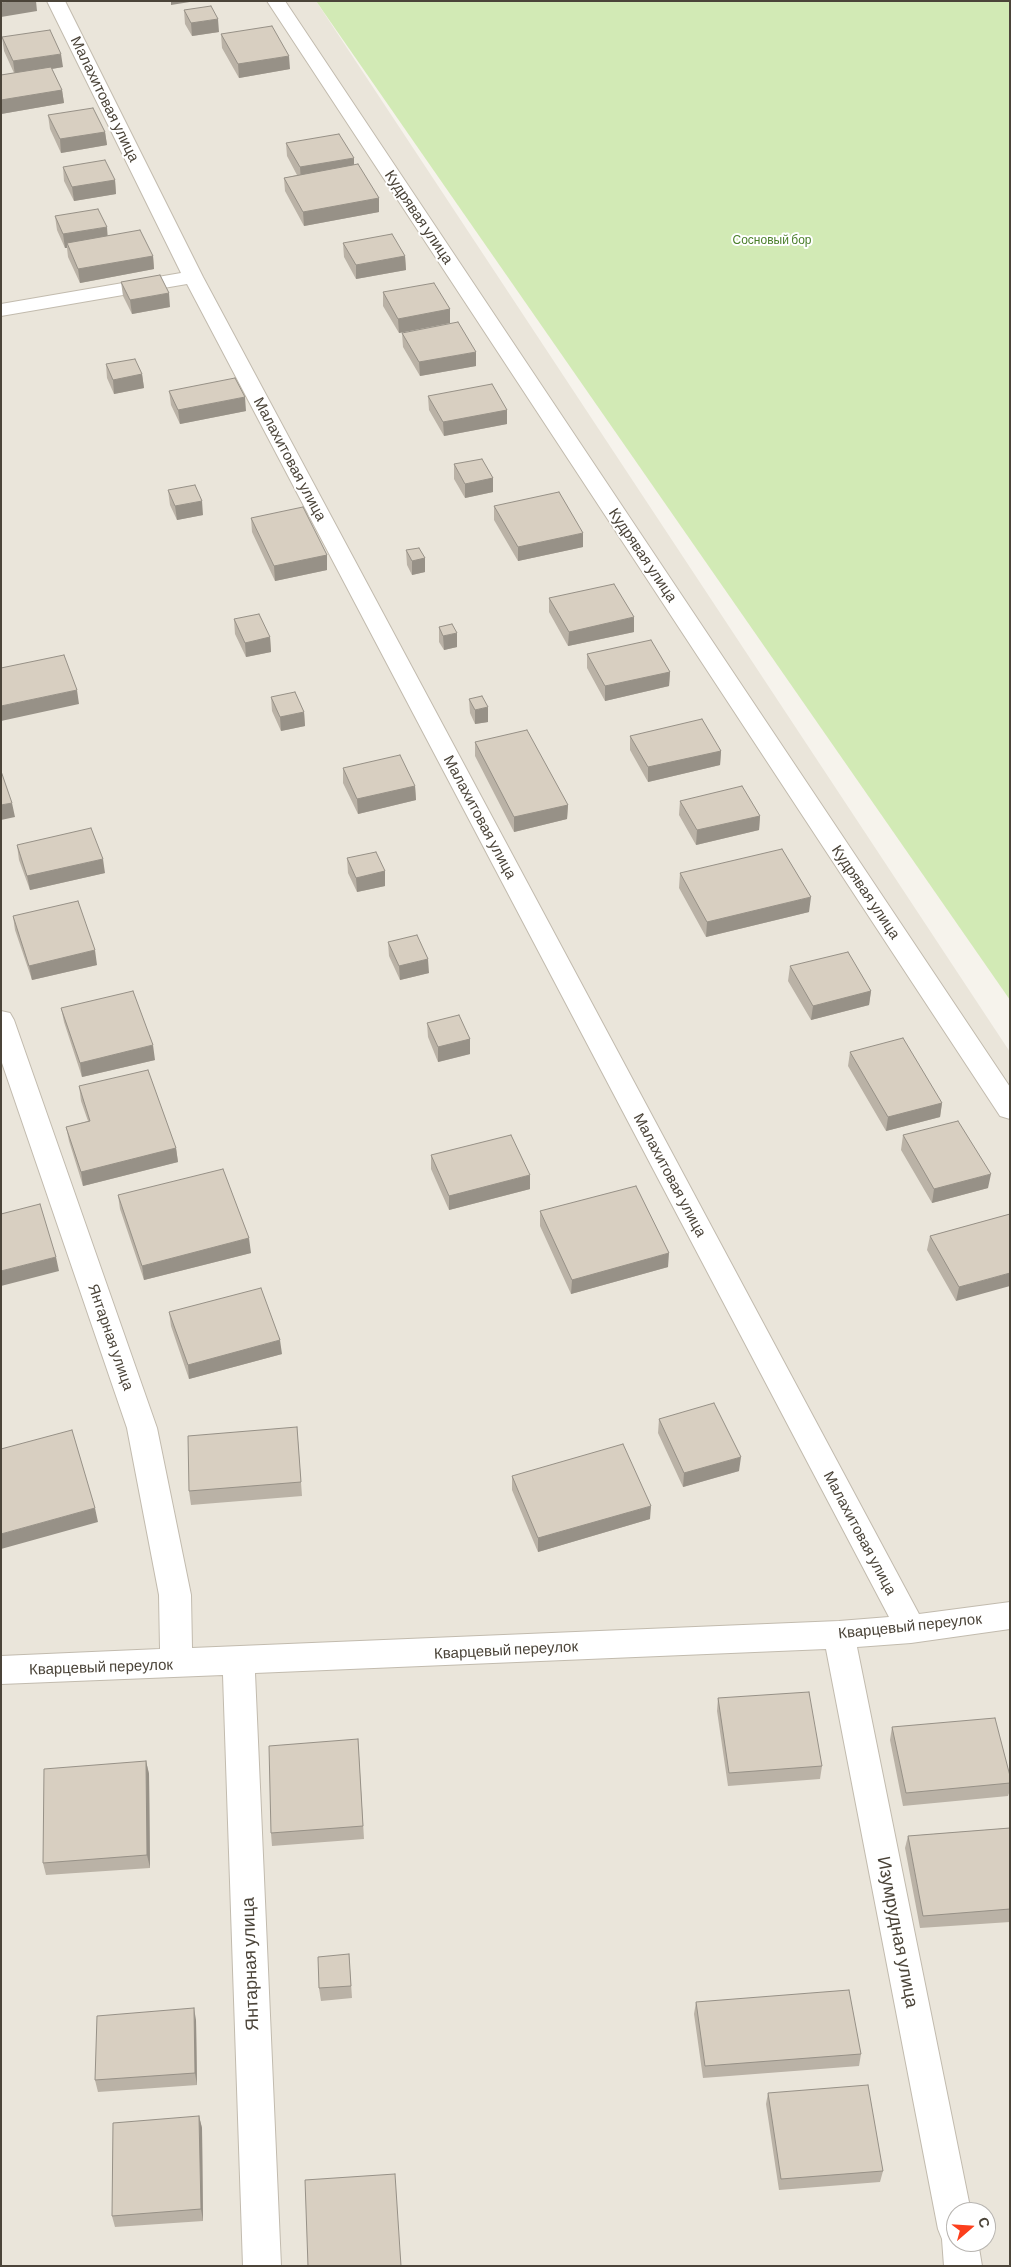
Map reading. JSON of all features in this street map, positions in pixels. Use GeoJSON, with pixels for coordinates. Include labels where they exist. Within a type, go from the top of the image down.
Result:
{"type":"FeatureCollection","features":[{"type":"Feature","properties":{"kind":"street","name":"Малахитовая улица"},"geometry":{"type":"LineString","coordinates":[[56,1],[193,277],[911,1629]]}},
{"type":"Feature","properties":{"kind":"street","name":"Кудрявая улица"},"geometry":{"type":"LineString","coordinates":[[276,1],[1010,1108]]}},
{"type":"Feature","properties":{"kind":"street"},"geometry":{"type":"LineString","coordinates":[[1,310],[193,277]]}},
{"type":"Feature","properties":{"kind":"street","name":"Янтарная улица"},"geometry":{"type":"LineString","coordinates":[[1,1020],[142,1428],[174,1595],[176,1664]]}},
{"type":"Feature","properties":{"kind":"street","name":"Кварцевый переулок"},"geometry":{"type":"LineString","coordinates":[[1,1670],[239,1662],[839,1635],[911,1629],[1010,1615]]}},
{"type":"Feature","properties":{"kind":"street","name":"Изумрудная улица"},"geometry":{"type":"LineString","coordinates":[[839,1635],[951,2202]]}},
{"type":"Feature","properties":{"kind":"street","name":"Янтарная улица"},"geometry":{"type":"LineString","coordinates":[[239,1662],[262,2266]]}},
{"type":"Feature","properties":{"kind":"street"},"geometry":{"type":"LineString","coordinates":[[960,2252],[963,2266]]}},
{"type":"Feature","properties":{"kind":"shaded area"},"geometry":{"type":"Polygon","coordinates":[[[1,1],[316,1],[1010,1052],[1010,2266],[1,2266],[1,1]]]}},
{"type":"Feature","properties":{"kind":"green space","name":"Сосновый бор"},"geometry":{"type":"Polygon","coordinates":[[[316,1],[1010,1],[1010,1000],[316,1]]]}},
{"type":"Feature","properties":{"kind":"building"},"geometry":{"type":"Polygon","coordinates":[[[211,6],[218,19],[191,23],[184,10],[211,6]]]}},
{"type":"Feature","properties":{"kind":"building"},"geometry":{"type":"Polygon","coordinates":[[[272,26],[289,56],[238,64],[221,34],[272,26]]]}},
{"type":"Feature","properties":{"kind":"building"},"geometry":{"type":"Polygon","coordinates":[[[50,30],[61,54],[13,61],[2,37],[50,30]]]}},
{"type":"Feature","properties":{"kind":"building"},"geometry":{"type":"Polygon","coordinates":[[[51,67],[62,90],[1,100],[1,75],[51,67]]]}},
{"type":"Feature","properties":{"kind":"building"},"geometry":{"type":"Polygon","coordinates":[[[93,108],[105,132],[60,139],[48,115],[93,108]]]}},
{"type":"Feature","properties":{"kind":"building"},"geometry":{"type":"Polygon","coordinates":[[[339,134],[354,158],[300,167],[286,143],[339,134]]]}},
{"type":"Feature","properties":{"kind":"building"},"geometry":{"type":"Polygon","coordinates":[[[105,160],[115,180],[72,187],[63,167],[105,160]]]}},
{"type":"Feature","properties":{"kind":"building"},"geometry":{"type":"Polygon","coordinates":[[[358,164],[379,198],[303,212],[284,178],[358,164]]]}},
{"type":"Feature","properties":{"kind":"building"},"geometry":{"type":"Polygon","coordinates":[[[98,209],[107,227],[63,234],[55,216],[98,209]]]}},
{"type":"Feature","properties":{"kind":"building"},"geometry":{"type":"Polygon","coordinates":[[[140,230],[153,256],[78,269],[67,243],[140,230]]]}},
{"type":"Feature","properties":{"kind":"building"},"geometry":{"type":"Polygon","coordinates":[[[392,234],[405,256],[356,265],[343,243],[392,234]]]}},
{"type":"Feature","properties":{"kind":"building"},"geometry":{"type":"Polygon","coordinates":[[[160,275],[169,293],[130,300],[121,282],[160,275]]]}},
{"type":"Feature","properties":{"kind":"building"},"geometry":{"type":"Polygon","coordinates":[[[434,283],[450,309],[398,319],[383,292],[434,283]]]}},
{"type":"Feature","properties":{"kind":"building"},"geometry":{"type":"Polygon","coordinates":[[[458,322],[476,352],[419,362],[402,333],[458,322]]]}},
{"type":"Feature","properties":{"kind":"building"},"geometry":{"type":"Polygon","coordinates":[[[135,359],[142,374],[113,380],[106,364],[135,359]]]}},
{"type":"Feature","properties":{"kind":"building"},"geometry":{"type":"Polygon","coordinates":[[[235,378],[245,397],[178,410],[169,391],[235,378]]]}},
{"type":"Feature","properties":{"kind":"building"},"geometry":{"type":"Polygon","coordinates":[[[492,384],[507,410],[443,422],[428,396],[492,384]]]}},
{"type":"Feature","properties":{"kind":"building"},"geometry":{"type":"Polygon","coordinates":[[[482,459],[493,478],[465,484],[454,464],[482,459]]]}},
{"type":"Feature","properties":{"kind":"building"},"geometry":{"type":"Polygon","coordinates":[[[195,485],[202,501],[175,506],[168,490],[195,485]]]}},
{"type":"Feature","properties":{"kind":"building"},"geometry":{"type":"Polygon","coordinates":[[[559,492],[583,533],[518,547],[494,506],[559,492]]]}},
{"type":"Feature","properties":{"kind":"building"},"geometry":{"type":"Polygon","coordinates":[[[303,507],[327,555],[274,566],[251,518],[303,507]]]}},
{"type":"Feature","properties":{"kind":"building"},"geometry":{"type":"Polygon","coordinates":[[[419,548],[425,558],[412,561],[406,550],[419,548]]]}},
{"type":"Feature","properties":{"kind":"building"},"geometry":{"type":"Polygon","coordinates":[[[614,584],[634,617],[569,632],[549,598],[614,584]]]}},
{"type":"Feature","properties":{"kind":"building"},"geometry":{"type":"Polygon","coordinates":[[[259,614],[270,637],[245,643],[234,619],[259,614]]]}},
{"type":"Feature","properties":{"kind":"building"},"geometry":{"type":"Polygon","coordinates":[[[452,624],[457,633],[443,636],[439,627],[452,624]]]}},
{"type":"Feature","properties":{"kind":"building"},"geometry":{"type":"Polygon","coordinates":[[[651,640],[670,672],[605,686],[587,654],[651,640]]]}},
{"type":"Feature","properties":{"kind":"building"},"geometry":{"type":"Polygon","coordinates":[[[64,655],[77,690],[1,706],[1,668],[64,655]]]}},
{"type":"Feature","properties":{"kind":"building"},"geometry":{"type":"Polygon","coordinates":[[[295,692],[304,712],[280,717],[271,697],[295,692]]]}},
{"type":"Feature","properties":{"kind":"building"},"geometry":{"type":"Polygon","coordinates":[[[482,696],[488,707],[475,710],[469,699],[482,696]]]}},
{"type":"Feature","properties":{"kind":"building"},"geometry":{"type":"Polygon","coordinates":[[[702,719],[721,751],[648,767],[630,736],[702,719]]]}},
{"type":"Feature","properties":{"kind":"building"},"geometry":{"type":"Polygon","coordinates":[[[527,730],[568,805],[514,817],[475,742],[527,730]]]}},
{"type":"Feature","properties":{"kind":"building"},"geometry":{"type":"Polygon","coordinates":[[[400,755],[415,786],[357,799],[343,768],[400,755]]]}},
{"type":"Feature","properties":{"kind":"building"},"geometry":{"type":"Polygon","coordinates":[[[1,771],[12,803],[1,805],[1,771]]]}},
{"type":"Feature","properties":{"kind":"building"},"geometry":{"type":"Polygon","coordinates":[[[742,786],[760,816],[697,830],[680,801],[742,786]]]}},
{"type":"Feature","properties":{"kind":"building"},"geometry":{"type":"Polygon","coordinates":[[[91,828],[103,859],[27,876],[17,845],[91,828]]]}},
{"type":"Feature","properties":{"kind":"building"},"geometry":{"type":"Polygon","coordinates":[[[782,849],[811,897],[707,922],[680,873],[782,849]]]}},
{"type":"Feature","properties":{"kind":"building"},"geometry":{"type":"Polygon","coordinates":[[[376,852],[385,871],[356,878],[347,858],[376,852]]]}},
{"type":"Feature","properties":{"kind":"building"},"geometry":{"type":"Polygon","coordinates":[[[78,901],[95,950],[29,966],[13,916],[78,901]]]}},
{"type":"Feature","properties":{"kind":"building"},"geometry":{"type":"Polygon","coordinates":[[[417,935],[428,959],[399,966],[388,942],[417,935]]]}},
{"type":"Feature","properties":{"kind":"building"},"geometry":{"type":"Polygon","coordinates":[[[848,952],[871,991],[813,1006],[790,966],[848,952]]]}},
{"type":"Feature","properties":{"kind":"building"},"geometry":{"type":"Polygon","coordinates":[[[133,991],[153,1045],[80,1063],[61,1008],[133,991]]]}},
{"type":"Feature","properties":{"kind":"building"},"geometry":{"type":"Polygon","coordinates":[[[459,1015],[470,1039],[438,1047],[427,1023],[459,1015]]]}},
{"type":"Feature","properties":{"kind":"building"},"geometry":{"type":"Polygon","coordinates":[[[903,1038],[942,1103],[888,1117],[850,1052],[903,1038]]]}},
{"type":"Feature","properties":{"kind":"building"},"geometry":{"type":"Polygon","coordinates":[[[148,1070],[176,1148],[81,1172],[66,1127],[90,1121],[79,1086],[148,1070]]]}},
{"type":"Feature","properties":{"kind":"building"},"geometry":{"type":"Polygon","coordinates":[[[958,1121],[991,1174],[934,1189],[903,1135],[958,1121]]]}},
{"type":"Feature","properties":{"kind":"building"},"geometry":{"type":"Polygon","coordinates":[[[511,1135],[530,1175],[449,1196],[431,1155],[511,1135]]]}},
{"type":"Feature","properties":{"kind":"building"},"geometry":{"type":"Polygon","coordinates":[[[223,1169],[249,1238],[142,1266],[118,1195],[223,1169]]]}},
{"type":"Feature","properties":{"kind":"building"},"geometry":{"type":"Polygon","coordinates":[[[636,1186],[669,1253],[572,1280],[540,1211],[636,1186]]]}},
{"type":"Feature","properties":{"kind":"building"},"geometry":{"type":"Polygon","coordinates":[[[40,1204],[56,1257],[1,1271],[1,1214],[40,1204]]]}},
{"type":"Feature","properties":{"kind":"building"},"geometry":{"type":"Polygon","coordinates":[[[1010,1214],[1010,1273],[959,1287],[930,1236],[1010,1214]]]}},
{"type":"Feature","properties":{"kind":"building"},"geometry":{"type":"Polygon","coordinates":[[[261,1288],[280,1340],[188,1365],[169,1312],[261,1288]]]}},
{"type":"Feature","properties":{"kind":"building"},"geometry":{"type":"Polygon","coordinates":[[[714,1403],[741,1457],[684,1473],[659,1419],[714,1403]]]}},
{"type":"Feature","properties":{"kind":"building"},"geometry":{"type":"Polygon","coordinates":[[[297,1427],[301,1482],[189,1491],[188,1436],[297,1427]]]}},
{"type":"Feature","properties":{"kind":"building"},"geometry":{"type":"Polygon","coordinates":[[[72,1430],[95,1508],[1,1534],[1,1449],[72,1430]]]}},
{"type":"Feature","properties":{"kind":"building"},"geometry":{"type":"Polygon","coordinates":[[[623,1444],[651,1506],[538,1538],[512,1476],[623,1444]]]}},
{"type":"Feature","properties":{"kind":"building"},"geometry":{"type":"Polygon","coordinates":[[[809,1692],[822,1766],[729,1773],[718,1698],[809,1692]]]}},
{"type":"Feature","properties":{"kind":"building"},"geometry":{"type":"Polygon","coordinates":[[[995,1718],[1010,1776],[1010,1783],[906,1793],[892,1727],[995,1718]]]}},
{"type":"Feature","properties":{"kind":"building"},"geometry":{"type":"Polygon","coordinates":[[[358,1739],[363,1826],[271,1833],[269,1746],[358,1739]]]}},
{"type":"Feature","properties":{"kind":"building"},"geometry":{"type":"Polygon","coordinates":[[[146,1761],[147,1855],[43,1863],[44,1769],[146,1761]]]}},
{"type":"Feature","properties":{"kind":"building"},"geometry":{"type":"Polygon","coordinates":[[[1010,1828],[1010,1909],[923,1916],[908,1836],[1010,1828]]]}},
{"type":"Feature","properties":{"kind":"building"},"geometry":{"type":"Polygon","coordinates":[[[349,1954],[351,1986],[319,1988],[318,1957],[349,1954]]]}},
{"type":"Feature","properties":{"kind":"building"},"geometry":{"type":"Polygon","coordinates":[[[849,1990],[861,2054],[705,2066],[696,2002],[849,1990]]]}},
{"type":"Feature","properties":{"kind":"building"},"geometry":{"type":"Polygon","coordinates":[[[194,2008],[195,2073],[95,2080],[97,2016],[194,2008]]]}},
{"type":"Feature","properties":{"kind":"building"},"geometry":{"type":"Polygon","coordinates":[[[868,2085],[883,2171],[781,2179],[768,2093],[868,2085]]]}},
{"type":"Feature","properties":{"kind":"building"},"geometry":{"type":"Polygon","coordinates":[[[199,2116],[201,2209],[112,2216],[113,2123],[199,2116]]]}},
{"type":"Feature","properties":{"kind":"building"},"geometry":{"type":"Polygon","coordinates":[[[395,2174],[401,2266],[308,2266],[305,2180],[395,2174]]]}}]}
